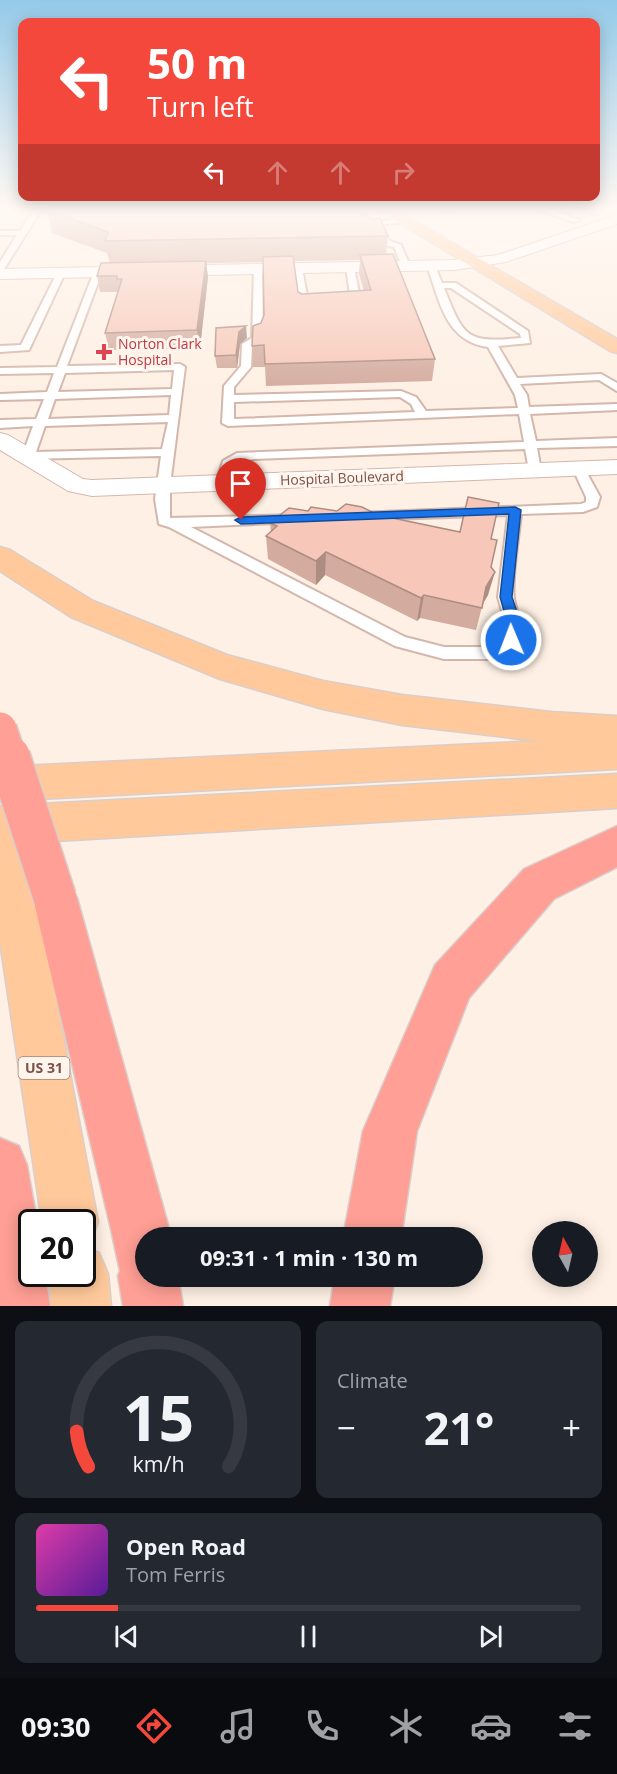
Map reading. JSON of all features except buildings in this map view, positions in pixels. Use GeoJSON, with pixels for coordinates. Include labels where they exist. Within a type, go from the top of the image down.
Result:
{"type":"FeatureCollection","features":[{"type":"Feature","properties":{"kind":"highway"},"geometry":{"type":"LineString","coordinates":[[0,729],[37,906],[139,1227]]}},
{"type":"Feature","properties":{"kind":"highway"},"geometry":{"type":"LineString","coordinates":[[374,1227],[390,1131],[452,982],[539,884],[617,846]]}},
{"type":"Feature","properties":{"kind":"highway"},"geometry":{"type":"LineString","coordinates":[[0,1165],[20,1306]]}},
{"type":"Feature","properties":{"kind":"highway"},"geometry":{"type":"LineString","coordinates":[[150,1287],[153,1306]]}},
{"type":"Feature","properties":{"kind":"highway"},"geometry":{"type":"LineString","coordinates":[[360,1306],[364,1287]]}},
{"type":"Feature","properties":{"kind":"main road"},"geometry":{"type":"LineString","coordinates":[[487,270],[617,347]]}},
{"type":"Feature","properties":{"kind":"main road"},"geometry":{"type":"LineString","coordinates":[[0,557],[82,609],[220,666],[323,695],[402,710],[551,727],[617,731]]}},
{"type":"Feature","properties":{"kind":"main road"},"geometry":{"type":"LineString","coordinates":[[0,784],[617,753]]}},
{"type":"Feature","properties":{"kind":"main road"},"geometry":{"type":"LineString","coordinates":[[0,825],[617,791]]}},
{"type":"Feature","properties":{"kind":"main road","name":"US 31"},"geometry":{"type":"LineString","coordinates":[[0,841],[37,906],[69,1209]]}},
{"type":"Feature","properties":{"kind":"main road"},"geometry":{"type":"LineString","coordinates":[[79,1287],[81,1306]]}},
{"type":"Feature","properties":{"kind":"street"},"geometry":{"type":"LineString","coordinates":[[0,274],[208,270]]}},
{"type":"Feature","properties":{"kind":"street"},"geometry":{"type":"LineString","coordinates":[[0,440],[27,456]]}},
{"type":"Feature","properties":{"kind":"street","name":"Hospital Boulevard"},"geometry":{"type":"LineString","coordinates":[[27,456],[68,482],[92,488],[617,467]]}},
{"type":"Feature","properties":{"kind":"lane"},"geometry":{"type":"LineString","coordinates":[[258,270],[258,335],[257,339],[247,344],[246,367],[229,386],[228,423],[617,407]]}},
{"type":"Feature","properties":{"kind":"lane"},"geometry":{"type":"LineString","coordinates":[[298,270],[305,310],[316,309]]}},
{"type":"Feature","properties":{"kind":"lane"},"geometry":{"type":"LineString","coordinates":[[339,308],[350,308],[356,303],[350,270]]}},
{"type":"Feature","properties":{"kind":"lane"},"geometry":{"type":"LineString","coordinates":[[433,270],[439,286],[460,333],[471,341],[492,344],[526,341],[528,338],[525,333],[453,285],[439,286]]}},
{"type":"Feature","properties":{"kind":"lane"},"geometry":{"type":"LineString","coordinates":[[98,272],[27,456],[169,452]]}},
{"type":"Feature","properties":{"kind":"lane"},"geometry":{"type":"LineString","coordinates":[[0,349],[26,348],[61,273]]}},
{"type":"Feature","properties":{"kind":"lane"},"geometry":{"type":"LineString","coordinates":[[492,344],[521,395],[535,470]]}},
{"type":"Feature","properties":{"kind":"lane"},"geometry":{"type":"LineString","coordinates":[[0,371],[180,367],[164,486],[162,514],[164,520],[401,642],[444,653],[488,653],[511,640],[512,618],[506,597],[515,510]]}},
{"type":"Feature","properties":{"kind":"lane"},"geometry":{"type":"LineString","coordinates":[[515,381],[601,378],[617,388]]}},
{"type":"Feature","properties":{"kind":"lane"},"geometry":{"type":"LineString","coordinates":[[0,397],[177,392]]}},
{"type":"Feature","properties":{"kind":"lane"},"geometry":{"type":"LineString","coordinates":[[227,399],[401,394],[411,397],[417,403],[422,416]]}},
{"type":"Feature","properties":{"kind":"lane"},"geometry":{"type":"LineString","coordinates":[[0,424],[174,418]]}},
{"type":"Feature","properties":{"kind":"lane"},"geometry":{"type":"LineString","coordinates":[[222,483],[229,461],[254,454],[617,442]]}},
{"type":"Feature","properties":{"kind":"lane"},"geometry":{"type":"LineString","coordinates":[[350,516],[583,508],[592,504],[594,497],[579,469]]}},
{"type":"Feature","properties":{"kind":"lane"},"geometry":{"type":"LineString","coordinates":[[172,523],[314,518]]}},
{"type":"Feature","properties":{"kind":"place","name":"Norton Clark Hospital"},"geometry":{"type":"Point","coordinates":[104,352]}},
{"type":"Feature","properties":{"kind":"route"},"geometry":{"type":"LineString","coordinates":[[241,520],[515,510],[506,597],[512,618],[511,640]]}}]}
